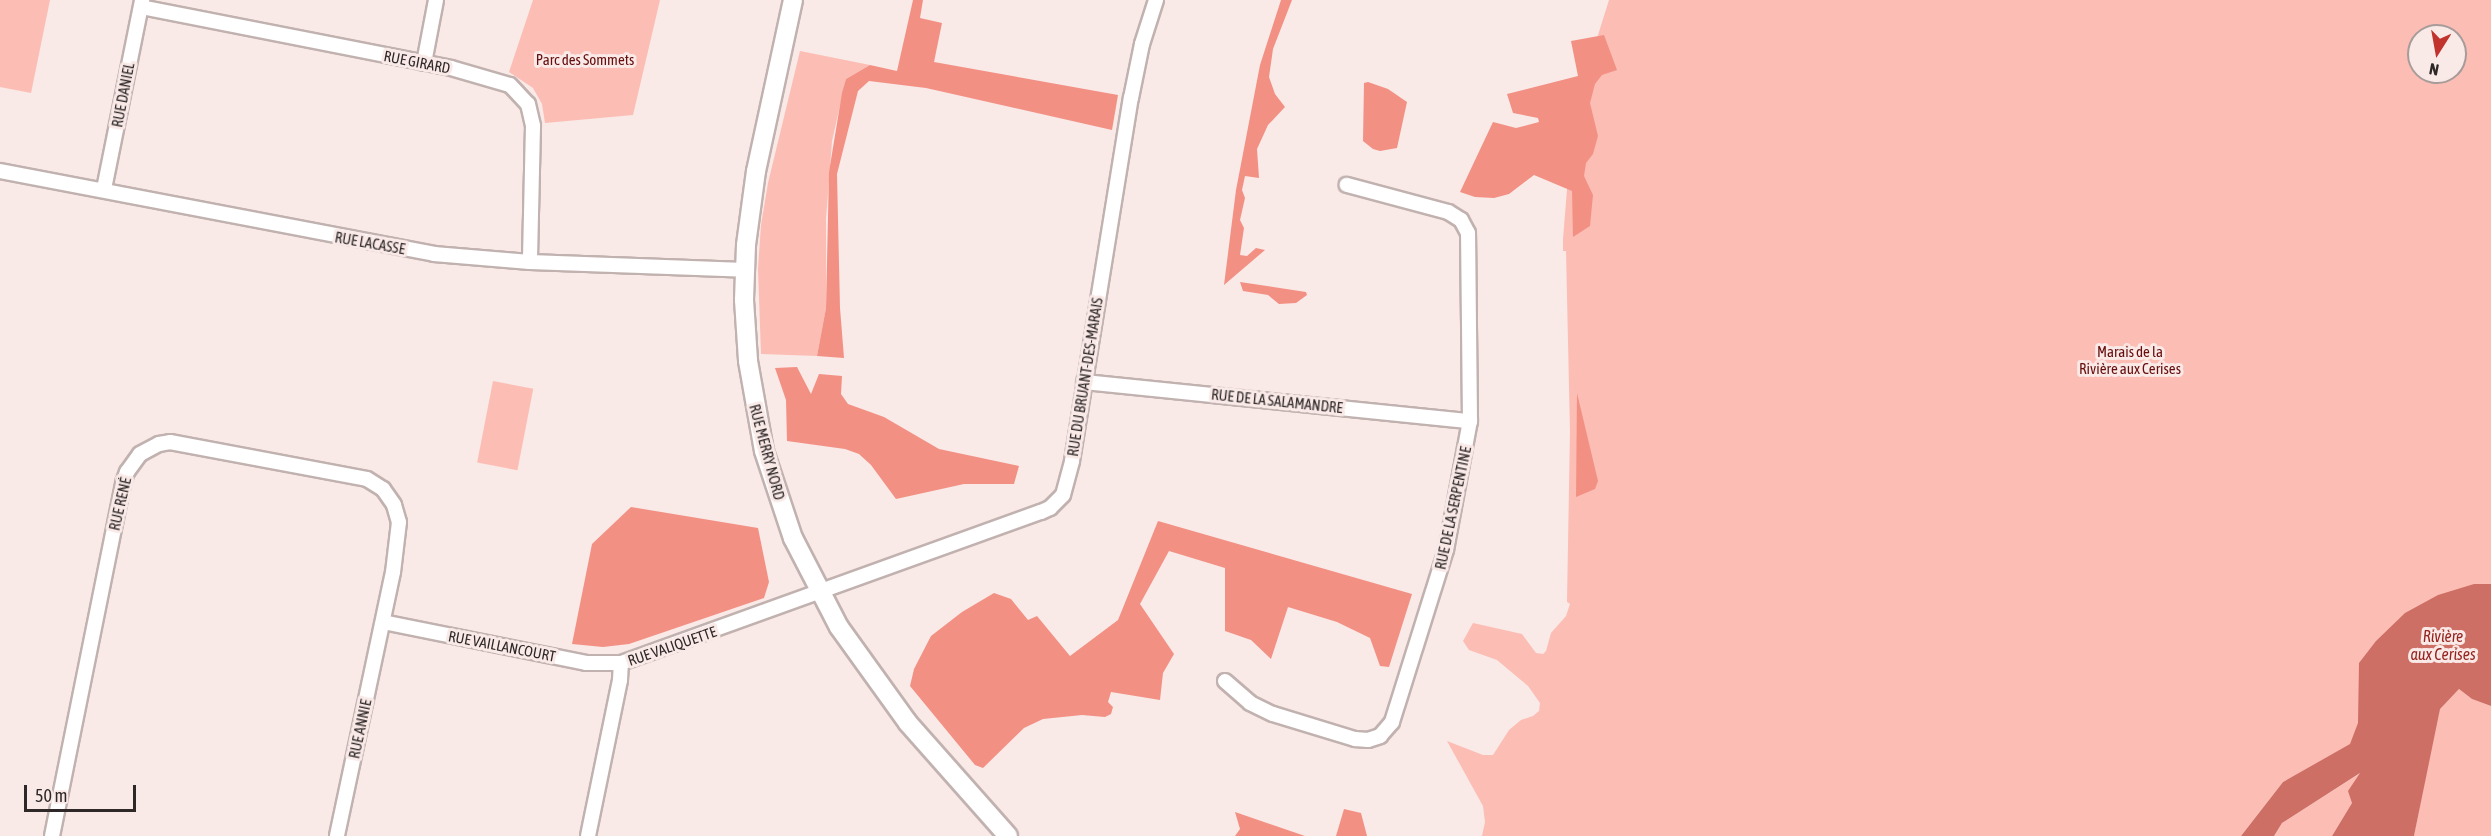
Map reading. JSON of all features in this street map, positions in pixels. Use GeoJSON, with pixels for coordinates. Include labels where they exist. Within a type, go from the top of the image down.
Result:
{"type":"FeatureCollection","features":[{"type":"Feature","properties":{"kind":"main road","name":"RUE MERRY NORD"},"geometry":{"type":"LineString","coordinates":[[793,0],[756,171],[745,270],[748,361],[760,431],[782,510],[820,593],[883,692],[933,753],[1008,836]]}},
{"type":"Feature","properties":{"kind":"street"},"geometry":{"type":"LineString","coordinates":[[424,63],[436,0]]}},
{"type":"Feature","properties":{"kind":"street","name":"RUE DU BRUANT-DES-MARAIS"},"geometry":{"type":"LineString","coordinates":[[820,593],[1050,508],[1063,495],[1067,486],[1129,107],[1142,44],[1156,0]]}},
{"type":"Feature","properties":{"kind":"street","name":"RUE GIRARD"},"geometry":{"type":"LineString","coordinates":[[142,4],[502,81],[521,94],[528,104],[533,126],[530,262]]}},
{"type":"Feature","properties":{"kind":"street","name":"RUE DANIEL"},"geometry":{"type":"LineString","coordinates":[[104,189],[142,4]]}},
{"type":"Feature","properties":{"kind":"street","name":"RUE LACASSE"},"geometry":{"type":"LineString","coordinates":[[0,171],[104,189],[417,252],[530,262],[745,270]]}},
{"type":"Feature","properties":{"kind":"street","name":"RUE DE LA SERPENTINE"},"geometry":{"type":"LineString","coordinates":[[1225,681],[1250,704],[1273,714],[1355,739],[1374,739],[1385,732],[1395,715],[1446,550],[1470,421],[1469,241],[1465,226],[1448,212],[1347,185]]}},
{"type":"Feature","properties":{"kind":"street","name":"RUE DE LA SALAMANDRE"},"geometry":{"type":"LineString","coordinates":[[1084,382],[1470,421]]}},
{"type":"Feature","properties":{"kind":"street","name":"RUE RENÉ"},"geometry":{"type":"LineString","coordinates":[[52,836],[123,483],[132,463],[149,448],[159,444],[181,442],[356,477],[375,483],[390,496],[399,522],[393,573],[383,622]]}},
{"type":"Feature","properties":{"kind":"street","name":"RUE VALIQUETTE"},"geometry":{"type":"LineString","coordinates":[[588,836],[620,680],[621,663],[820,593]]}},
{"type":"Feature","properties":{"kind":"street","name":"RUE VAILLANCOURT"},"geometry":{"type":"LineString","coordinates":[[383,622],[586,663],[621,663]]}},
{"type":"Feature","properties":{"kind":"street","name":"RUE ANNIE"},"geometry":{"type":"LineString","coordinates":[[337,836],[383,622]]}},
{"type":"Feature","properties":{"kind":"green space"},"geometry":{"type":"Polygon","coordinates":[[[0,0],[50,0],[31,93],[0,87],[0,0]]]}},
{"type":"Feature","properties":{"kind":"green space","name":"Parc des Sommets"},"geometry":{"type":"Polygon","coordinates":[[[533,0],[660,0],[633,115],[545,123],[542,104],[533,88],[509,72],[533,0]]]}},
{"type":"Feature","properties":{"kind":"green space","name":"Marais de la Rivière aux Cerises"},"geometry":{"type":"Polygon","coordinates":[[[1609,0],[2491,0],[2491,624],[2407,715],[2283,782],[2241,836],[1482,836],[1485,822],[1483,806],[1447,741],[1483,755],[1493,755],[1509,730],[1521,720],[1539,711],[1540,703],[1528,686],[1497,660],[1469,650],[1463,641],[1473,623],[1522,634],[1536,653],[1543,654],[1551,633],[1566,616],[1570,604],[1567,602],[1570,431],[1566,251],[1563,251],[1568,177],[1587,70],[1609,0]]]}},
{"type":"Feature","properties":{"kind":"green space"},"geometry":{"type":"Polygon","coordinates":[[[800,51],[870,65],[846,79],[832,141],[826,219],[826,308],[817,356],[761,354],[758,269],[761,225],[768,183],[800,51]]]}},
{"type":"Feature","properties":{"kind":"green space"},"geometry":{"type":"Polygon","coordinates":[[[493,381],[533,389],[517,470],[477,462],[493,381]]]}},
{"type":"Feature","properties":{"kind":"green space"},"geometry":{"type":"Polygon","coordinates":[[[2459,689],[2472,699],[2491,706],[2491,836],[2414,836],[2439,709],[2459,689]]]}},
{"type":"Feature","properties":{"kind":"green space"},"geometry":{"type":"Polygon","coordinates":[[[2362,772],[2352,803],[2332,836],[2274,836],[2282,823],[2362,772]]]}},
{"type":"Feature","properties":{"kind":"shaded area"},"geometry":{"type":"Polygon","coordinates":[[[913,0],[923,0],[920,18],[942,23],[934,62],[1118,95],[1112,130],[926,88],[869,81],[858,91],[837,174],[840,308],[844,358],[817,356],[826,308],[829,172],[842,93],[846,79],[870,65],[897,71],[913,0]]]}},
{"type":"Feature","properties":{"kind":"shaded area"},"geometry":{"type":"Polygon","coordinates":[[[1281,0],[1292,0],[1273,49],[1269,77],[1275,94],[1285,107],[1268,125],[1257,149],[1259,178],[1245,176],[1242,190],[1245,198],[1240,220],[1244,228],[1240,255],[1247,256],[1256,248],[1265,250],[1224,285],[1236,190],[1260,65],[1281,0]]]}},
{"type":"Feature","properties":{"kind":"shaded area"},"geometry":{"type":"Polygon","coordinates":[[[1604,35],[1617,70],[1602,75],[1595,84],[1590,103],[1598,136],[1593,154],[1586,163],[1584,176],[1593,195],[1590,226],[1573,237],[1572,191],[1534,175],[1509,194],[1494,198],[1475,197],[1460,192],[1493,122],[1516,128],[1539,122],[1538,118],[1513,113],[1507,94],[1578,76],[1571,41],[1604,35]]]}},
{"type":"Feature","properties":{"kind":"shaded area"},"geometry":{"type":"Polygon","coordinates":[[[1368,82],[1388,89],[1407,102],[1397,148],[1380,151],[1373,149],[1363,141],[1364,83],[1368,82]]]}},
{"type":"Feature","properties":{"kind":"shaded area"},"geometry":{"type":"Polygon","coordinates":[[[1240,282],[1306,292],[1307,295],[1296,303],[1279,304],[1268,295],[1243,291],[1240,282]]]}},
{"type":"Feature","properties":{"kind":"shaded area"},"geometry":{"type":"Polygon","coordinates":[[[797,367],[811,394],[819,374],[842,376],[841,394],[848,404],[884,417],[939,449],[1019,466],[1014,484],[964,484],[896,499],[871,465],[859,454],[845,449],[787,441],[786,400],[775,368],[797,367]]]}},
{"type":"Feature","properties":{"kind":"shaded area"},"geometry":{"type":"Polygon","coordinates":[[[1577,393],[1598,481],[1595,489],[1576,497],[1577,393]]]}},
{"type":"Feature","properties":{"kind":"shaded area"},"geometry":{"type":"Polygon","coordinates":[[[631,507],[758,528],[769,582],[764,598],[629,644],[603,647],[572,644],[592,544],[631,507]]]}},
{"type":"Feature","properties":{"kind":"shaded area"},"geometry":{"type":"Polygon","coordinates":[[[1158,521],[1412,594],[1389,667],[1380,666],[1370,638],[1337,622],[1288,607],[1271,659],[1251,640],[1225,631],[1225,568],[1169,551],[1140,604],[1174,654],[1163,673],[1160,700],[1111,692],[1108,702],[1113,707],[1111,714],[1105,717],[1082,715],[1043,719],[1024,728],[983,768],[975,765],[910,686],[914,669],[931,636],[962,612],[994,593],[1011,599],[1028,620],[1037,616],[1070,656],[1118,620],[1158,521]]]}},
{"type":"Feature","properties":{"kind":"shaded area"},"geometry":{"type":"Polygon","coordinates":[[[1344,809],[1361,813],[1367,836],[1336,836],[1344,809]]]}},
{"type":"Feature","properties":{"kind":"shaded area"},"geometry":{"type":"Polygon","coordinates":[[[1235,812],[1305,836],[1235,836],[1240,829],[1235,812]]]}},
{"type":"Feature","properties":{"kind":"water","name":"Rivière aux Cerises"},"geometry":{"type":"Polygon","coordinates":[[[2474,584],[2491,584],[2491,706],[2472,699],[2459,689],[2440,709],[2414,836],[2332,836],[2352,803],[2348,791],[2360,773],[2282,823],[2274,836],[2241,836],[2283,782],[2350,744],[2358,723],[2359,663],[2376,641],[2405,613],[2438,595],[2474,584]]]}}]}
